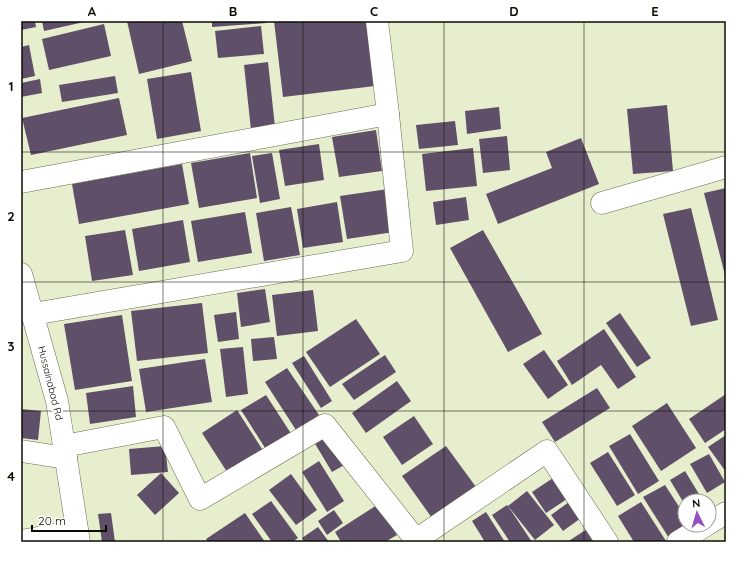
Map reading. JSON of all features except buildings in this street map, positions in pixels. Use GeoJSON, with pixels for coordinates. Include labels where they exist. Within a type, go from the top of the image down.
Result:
{"type":"FeatureCollection","features":[{"type":"Feature","properties":{"kind":"street"},"geometry":{"type":"LineString","coordinates":[[33,314],[402,251],[377,21]]}},
{"type":"Feature","properties":{"kind":"street"},"geometry":{"type":"LineString","coordinates":[[21,182],[388,114]]}},
{"type":"Feature","properties":{"kind":"street"},"geometry":{"type":"LineString","coordinates":[[602,203],[726,167]]}},
{"type":"Feature","properties":{"kind":"street","name":"Hussainabad Rd"},"geometry":{"type":"LineString","coordinates":[[21,274],[57,401],[78,537]]}},
{"type":"Feature","properties":{"kind":"street"},"geometry":{"type":"LineString","coordinates":[[21,451],[65,452],[164,427],[200,499],[325,425],[416,541],[548,451],[607,542]]}},
{"type":"Feature","properties":{"kind":"street"},"geometry":{"type":"LineString","coordinates":[[717,518],[726,513]]}},
{"type":"Feature","properties":{"kind":"street"},"geometry":{"type":"LineString","coordinates":[[678,542],[693,533]]}},
{"type":"Feature","properties":{"kind":"street"},"geometry":{"type":"LineString","coordinates":[[21,541],[78,537]]}}]}
